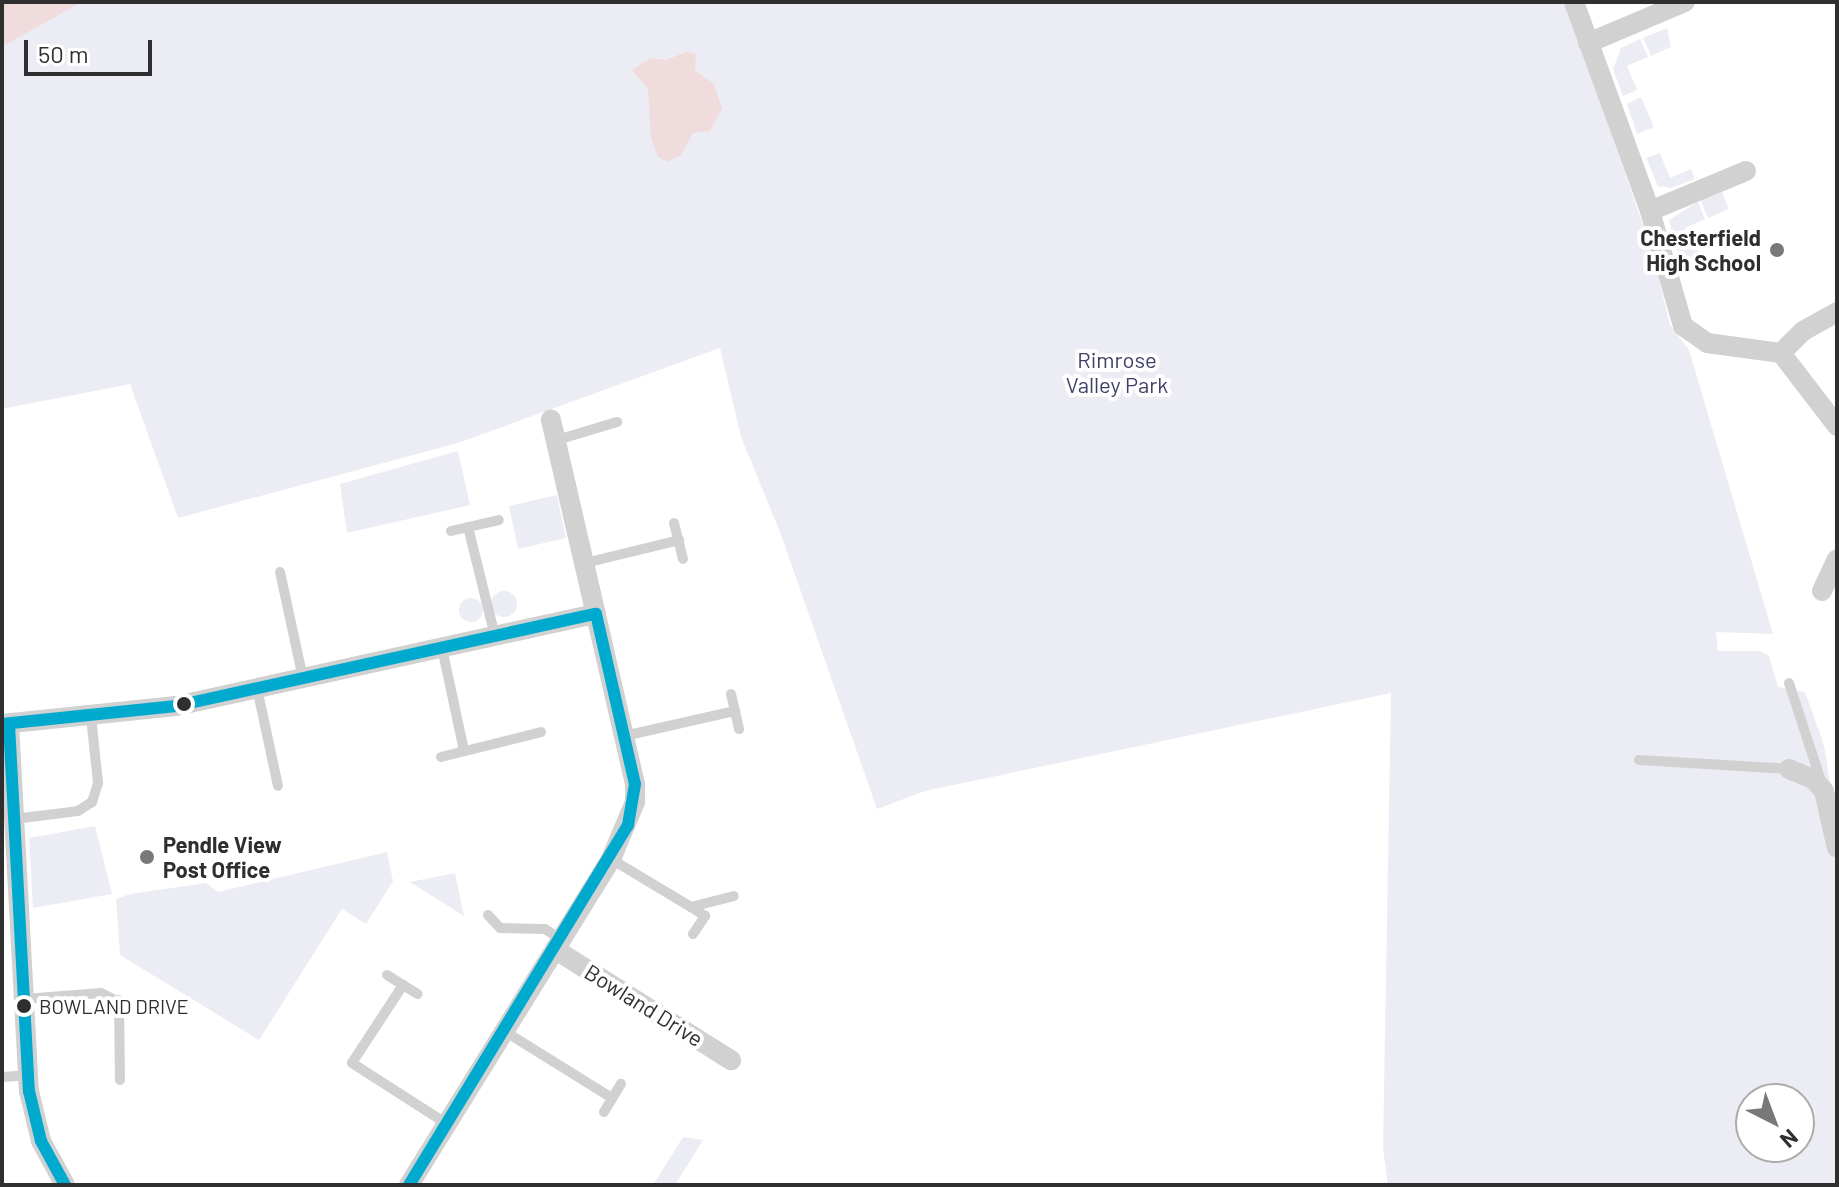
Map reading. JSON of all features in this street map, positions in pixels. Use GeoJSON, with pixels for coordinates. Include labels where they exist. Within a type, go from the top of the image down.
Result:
{"type":"FeatureCollection","features":[{"type":"Feature","properties":{"kind":"street"},"geometry":{"type":"LineString","coordinates":[[1574,2],[1650,211],[1671,292],[1689,333],[1707,343],[1781,353],[1837,426]]}},
{"type":"Feature","properties":{"kind":"street"},"geometry":{"type":"LineString","coordinates":[[1588,43],[1685,2]]}},
{"type":"Feature","properties":{"kind":"street"},"geometry":{"type":"LineString","coordinates":[[1650,211],[1746,171]]}},
{"type":"Feature","properties":{"kind":"street"},"geometry":{"type":"LineString","coordinates":[[1781,353],[1803,331],[1837,312]]}},
{"type":"Feature","properties":{"kind":"street"},"geometry":{"type":"LineString","coordinates":[[409,1185],[611,859],[635,802],[624,736],[554,430]]}},
{"type":"Feature","properties":{"kind":"street"},"geometry":{"type":"LineString","coordinates":[[1822,591],[1837,559]]}},
{"type":"Feature","properties":{"kind":"street"},"geometry":{"type":"LineString","coordinates":[[65,1185],[41,1141],[28,1075],[24,999],[10,886],[14,819],[6,724],[176,706],[596,614]]}},
{"type":"Feature","properties":{"kind":"street"},"geometry":{"type":"LineString","coordinates":[[1789,769],[1813,779],[1824,791],[1837,848]]}},
{"type":"Feature","properties":{"kind":"street","name":"Bowland Drive"},"geometry":{"type":"LineString","coordinates":[[559,945],[731,1060]]}},
{"type":"Feature","properties":{"kind":"lane"},"geometry":{"type":"LineString","coordinates":[[554,430],[617,422]]}},
{"type":"Feature","properties":{"kind":"lane"},"geometry":{"type":"LineString","coordinates":[[451,531],[499,520]]}},
{"type":"Feature","properties":{"kind":"lane"},"geometry":{"type":"LineString","coordinates":[[674,523],[683,559]]}},
{"type":"Feature","properties":{"kind":"lane"},"geometry":{"type":"LineString","coordinates":[[468,527],[495,636]]}},
{"type":"Feature","properties":{"kind":"lane"},"geometry":{"type":"LineString","coordinates":[[585,563],[679,540]]}},
{"type":"Feature","properties":{"kind":"lane"},"geometry":{"type":"LineString","coordinates":[[280,572],[303,678]]}},
{"type":"Feature","properties":{"kind":"lane"},"geometry":{"type":"LineString","coordinates":[[442,648],[464,751]]}},
{"type":"Feature","properties":{"kind":"lane"},"geometry":{"type":"LineString","coordinates":[[1789,683],[1824,791]]}},
{"type":"Feature","properties":{"kind":"lane"},"geometry":{"type":"LineString","coordinates":[[257,688],[278,786]]}},
{"type":"Feature","properties":{"kind":"lane"},"geometry":{"type":"LineString","coordinates":[[731,694],[739,729]]}},
{"type":"Feature","properties":{"kind":"lane"},"geometry":{"type":"LineString","coordinates":[[624,736],[735,711]]}},
{"type":"Feature","properties":{"kind":"lane"},"geometry":{"type":"LineString","coordinates":[[14,819],[69,813],[92,802],[98,783],[91,716]]}},
{"type":"Feature","properties":{"kind":"lane"},"geometry":{"type":"LineString","coordinates":[[441,757],[541,732]]}},
{"type":"Feature","properties":{"kind":"lane"},"geometry":{"type":"LineString","coordinates":[[1639,760],[1789,769]]}},
{"type":"Feature","properties":{"kind":"lane"},"geometry":{"type":"LineString","coordinates":[[611,859],[705,916],[693,934]]}},
{"type":"Feature","properties":{"kind":"lane"},"geometry":{"type":"LineString","coordinates":[[691,907],[734,896]]}},
{"type":"Feature","properties":{"kind":"lane","name":"Bowland Drive"},"geometry":{"type":"LineString","coordinates":[[488,915],[500,928],[545,929],[559,945]]}},
{"type":"Feature","properties":{"kind":"lane"},"geometry":{"type":"LineString","coordinates":[[387,975],[418,994]]}},
{"type":"Feature","properties":{"kind":"lane"},"geometry":{"type":"LineString","coordinates":[[403,985],[352,1063],[447,1124]]}},
{"type":"Feature","properties":{"kind":"lane"},"geometry":{"type":"LineString","coordinates":[[24,999],[101,993],[134,1010]]}},
{"type":"Feature","properties":{"kind":"lane"},"geometry":{"type":"LineString","coordinates":[[119,1000],[120,1080]]}},
{"type":"Feature","properties":{"kind":"lane"},"geometry":{"type":"LineString","coordinates":[[504,1031],[612,1098]]}},
{"type":"Feature","properties":{"kind":"lane"},"geometry":{"type":"LineString","coordinates":[[2,1077],[28,1075]]}},
{"type":"Feature","properties":{"kind":"lane"},"geometry":{"type":"LineString","coordinates":[[604,1112],[621,1084]]}},
{"type":"Feature","properties":{"kind":"green space","name":"Rimrose Valley Park"},"geometry":{"type":"Polygon","coordinates":[[[43,2],[1566,2],[1653,254],[1670,325],[1689,350],[1773,634],[1716,632],[1718,651],[1760,651],[1769,656],[1778,687],[1805,692],[1824,745],[1837,827],[1837,1185],[1388,1185],[1383,1148],[1391,693],[925,791],[877,809],[780,532],[741,437],[720,348],[458,443],[178,518],[130,384],[2,409],[2,24],[43,2]]]}},
{"type":"Feature","properties":{"kind":"green space"},"geometry":{"type":"Polygon","coordinates":[[[1667,28],[1671,47],[1651,56],[1643,38],[1667,28]]]}},
{"type":"Feature","properties":{"kind":"green space"},"geometry":{"type":"Polygon","coordinates":[[[1640,39],[1648,57],[1627,66],[1637,90],[1623,96],[1613,69],[1621,48],[1640,39]]]}},
{"type":"Feature","properties":{"kind":"green space"},"geometry":{"type":"Polygon","coordinates":[[[1641,97],[1654,127],[1637,134],[1627,104],[1641,97]]]}},
{"type":"Feature","properties":{"kind":"green space"},"geometry":{"type":"Polygon","coordinates":[[[1660,153],[1670,178],[1691,169],[1695,179],[1671,188],[1658,186],[1646,158],[1660,153]]]}},
{"type":"Feature","properties":{"kind":"green space"},"geometry":{"type":"Polygon","coordinates":[[[1722,192],[1729,209],[1708,218],[1701,201],[1722,192]]]}},
{"type":"Feature","properties":{"kind":"green space"},"geometry":{"type":"Polygon","coordinates":[[[1698,202],[1705,219],[1685,228],[1707,267],[1688,275],[1681,268],[1669,220],[1698,202]]]}},
{"type":"Feature","properties":{"kind":"green space"},"geometry":{"type":"Polygon","coordinates":[[[458,451],[470,505],[347,533],[340,484],[458,451]]]}},
{"type":"Feature","properties":{"kind":"green space"},"geometry":{"type":"Polygon","coordinates":[[[557,495],[566,538],[518,549],[509,506],[557,495]]]}},
{"type":"Feature","properties":{"kind":"green space"},"geometry":{"type":"Polygon","coordinates":[[[504,591],[513,595],[517,604],[513,613],[504,617],[495,613],[491,604],[495,595],[504,591]]]}},
{"type":"Feature","properties":{"kind":"green space"},"geometry":{"type":"Polygon","coordinates":[[[471,598],[480,601],[483,610],[480,619],[471,622],[462,619],[459,610],[462,601],[471,598]]]}},
{"type":"Feature","properties":{"kind":"green space"},"geometry":{"type":"Polygon","coordinates":[[[95,826],[112,894],[33,908],[29,838],[95,826]]]}},
{"type":"Feature","properties":{"kind":"green space"},"geometry":{"type":"Polygon","coordinates":[[[387,852],[393,881],[366,924],[342,909],[259,1040],[120,955],[116,899],[130,894],[206,883],[218,892],[387,852]]]}},
{"type":"Feature","properties":{"kind":"green space"},"geometry":{"type":"Polygon","coordinates":[[[455,873],[464,916],[410,882],[455,873]]]}},
{"type":"Feature","properties":{"kind":"green space"},"geometry":{"type":"Polygon","coordinates":[[[683,1137],[703,1140],[675,1185],[653,1185],[683,1137]]]}},
{"type":"Feature","properties":{"kind":"shaded area"},"geometry":{"type":"Polygon","coordinates":[[[2,2],[81,2],[2,47],[2,2]]]}},
{"type":"Feature","properties":{"kind":"shaded area"},"geometry":{"type":"Polygon","coordinates":[[[686,52],[696,54],[695,70],[714,84],[722,109],[710,131],[693,133],[681,155],[667,162],[658,157],[651,138],[648,89],[632,70],[651,58],[666,60],[686,52]]]}},
{"type":"Feature","properties":{"kind":"transit line"},"geometry":{"type":"LineString","coordinates":[[2,724],[176,706],[596,614],[635,784],[628,825],[409,1185]]}},
{"type":"Feature","properties":{"kind":"transit line"},"geometry":{"type":"LineString","coordinates":[[9,724],[29,1091],[41,1141],[65,1185]]}},
{"type":"Feature","properties":{"kind":"place","name":"Chesterfield High School"},"geometry":{"type":"Point","coordinates":[1777,250]}},
{"type":"Feature","properties":{"kind":"place","name":"Pendle View Post Office"},"geometry":{"type":"Point","coordinates":[147,857]}},
{"type":"Feature","properties":{"kind":"place","name":"BOWLAND DRIVE"},"geometry":{"type":"Point","coordinates":[24,1006]}}]}
